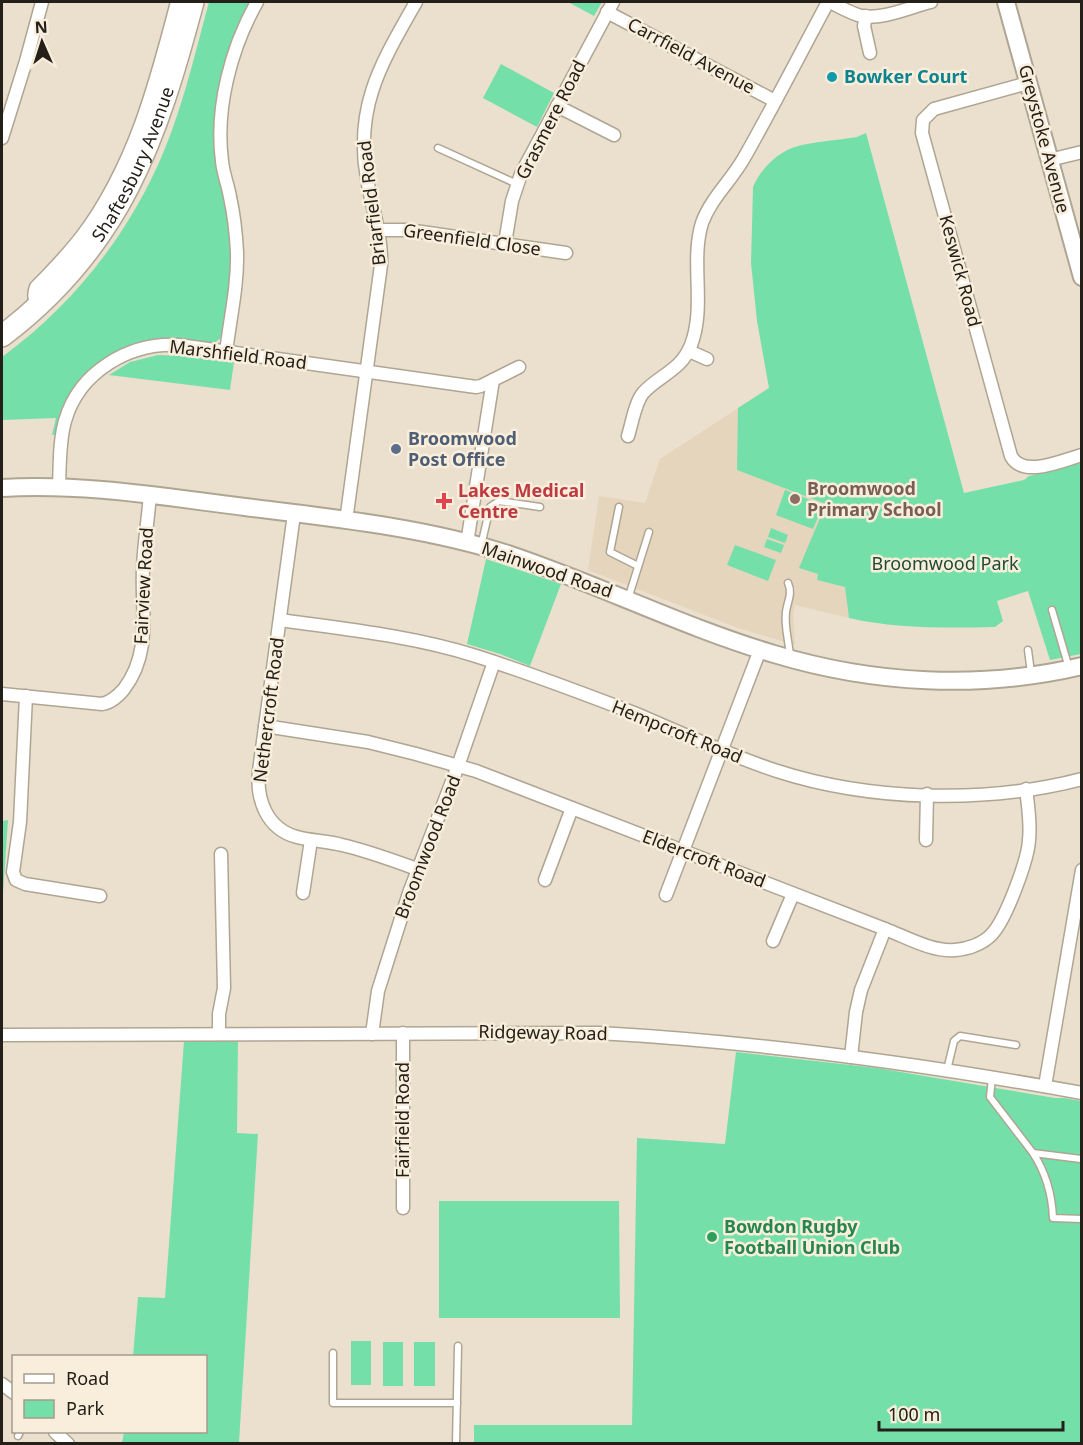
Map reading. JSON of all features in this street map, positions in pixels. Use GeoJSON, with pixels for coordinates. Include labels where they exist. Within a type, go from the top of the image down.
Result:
{"type":"FeatureCollection","features":[{"type":"Feature","properties":{"kind":"highway","name":"Shaftesbury Avenue"},"geometry":{"type":"LineString","coordinates":[[2,336],[39,306],[63,282],[94,243],[130,185],[162,107],[193,2]]}},
{"type":"Feature","properties":{"kind":"street"},"geometry":{"type":"LineString","coordinates":[[2,138],[42,2]]}},
{"type":"Feature","properties":{"kind":"street","name":"Shaftesbury Avenue"},"geometry":{"type":"LineString","coordinates":[[39,306],[34,299],[36,287],[82,235],[127,159],[150,96],[177,2]]}},
{"type":"Feature","properties":{"kind":"street"},"geometry":{"type":"LineString","coordinates":[[225,352],[236,281],[237,251],[233,211],[222,164],[221,126],[225,93],[233,61],[257,2]]}},
{"type":"Feature","properties":{"kind":"street","name":"Briarfield Road"},"geometry":{"type":"LineString","coordinates":[[345,521],[380,274],[378,230],[365,165],[363,142],[365,117],[380,65],[416,2]]}},
{"type":"Feature","properties":{"kind":"street"},"geometry":{"type":"LineString","coordinates":[[829,2],[850,12],[866,16],[882,15],[931,2]]}},
{"type":"Feature","properties":{"kind":"street","name":"Carrfield Avenue"},"geometry":{"type":"LineString","coordinates":[[628,436],[629,414],[643,394],[676,367],[689,351],[696,324],[699,241],[704,220],[714,198],[739,168],[829,2]]}},
{"type":"Feature","properties":{"kind":"street","name":"Greystoke Avenue"},"geometry":{"type":"LineString","coordinates":[[1006,2],[1082,277]]}},
{"type":"Feature","properties":{"kind":"street","name":"Carrfield Avenue"},"geometry":{"type":"LineString","coordinates":[[610,7],[775,101]]}},
{"type":"Feature","properties":{"kind":"street","name":"Grasmere Road"},"geometry":{"type":"LineString","coordinates":[[505,243],[517,184],[610,7]]}},
{"type":"Feature","properties":{"kind":"street"},"geometry":{"type":"LineString","coordinates":[[866,16],[864,26],[870,52]]}},
{"type":"Feature","properties":{"kind":"street","name":"Keswick Road"},"geometry":{"type":"LineString","coordinates":[[1028,83],[934,109],[924,120],[922,134],[1014,462],[1030,468],[1082,455]]}},
{"type":"Feature","properties":{"kind":"street"},"geometry":{"type":"LineString","coordinates":[[557,106],[614,135]]}},
{"type":"Feature","properties":{"kind":"street"},"geometry":{"type":"LineString","coordinates":[[1049,160],[1082,152]]}},
{"type":"Feature","properties":{"kind":"street","name":"Greenfield Close"},"geometry":{"type":"LineString","coordinates":[[378,230],[408,230],[567,253]]}},
{"type":"Feature","properties":{"kind":"street","name":"Marshfield Road"},"geometry":{"type":"LineString","coordinates":[[59,486],[62,435],[69,410],[82,387],[106,365],[131,351],[159,345],[179,345],[476,387],[519,367]]}},
{"type":"Feature","properties":{"kind":"street"},"geometry":{"type":"LineString","coordinates":[[689,351],[707,359]]}},
{"type":"Feature","properties":{"kind":"street"},"geometry":{"type":"LineString","coordinates":[[474,545],[493,380]]}},
{"type":"Feature","properties":{"kind":"street","name":"Mainwood Road"},"geometry":{"type":"LineString","coordinates":[[2,488],[59,486],[150,495],[405,529],[474,545],[565,574],[760,650],[859,674],[921,681],[974,681],[1031,675],[1075,667]]}},
{"type":"Feature","properties":{"kind":"street","name":"Fairview Road"},"geometry":{"type":"LineString","coordinates":[[2,694],[102,704],[116,698],[129,682],[139,661],[143,640],[143,565],[150,495]]}},
{"type":"Feature","properties":{"kind":"street","name":"Nethercroft Road"},"geometry":{"type":"LineString","coordinates":[[294,514],[258,780],[261,804],[271,820],[281,830],[294,836],[345,846],[417,869]]}},
{"type":"Feature","properties":{"kind":"street","name":"Hempcroft Road"},"geometry":{"type":"LineString","coordinates":[[280,620],[426,644],[494,662],[632,713],[778,772],[825,784],[875,791],[984,794],[1082,779]]}},
{"type":"Feature","properties":{"kind":"street"},"geometry":{"type":"LineString","coordinates":[[665,897],[760,650]]}},
{"type":"Feature","properties":{"kind":"street","name":"Broomwood Road"},"geometry":{"type":"LineString","coordinates":[[372,1034],[378,991],[417,869],[458,766],[494,662]]}},
{"type":"Feature","properties":{"kind":"street"},"geometry":{"type":"LineString","coordinates":[[26,696],[20,822],[13,865],[14,876],[16,880],[25,885],[101,896]]}},
{"type":"Feature","properties":{"kind":"street","name":"Eldercroft Road"},"geometry":{"type":"LineString","coordinates":[[265,726],[368,742],[490,776],[793,894],[946,950],[972,946],[992,934],[1001,920],[1027,855],[1030,828],[1026,789]]}},
{"type":"Feature","properties":{"kind":"street"},"geometry":{"type":"LineString","coordinates":[[926,841],[927,794]]}},
{"type":"Feature","properties":{"kind":"street"},"geometry":{"type":"LineString","coordinates":[[543,881],[572,808]]}},
{"type":"Feature","properties":{"kind":"street"},"geometry":{"type":"LineString","coordinates":[[303,894],[311,840]]}},
{"type":"Feature","properties":{"kind":"street"},"geometry":{"type":"LineString","coordinates":[[219,1034],[219,1014],[224,988],[221,855]]}},
{"type":"Feature","properties":{"kind":"street"},"geometry":{"type":"LineString","coordinates":[[1045,1086],[1079,904],[1082,870]]}},
{"type":"Feature","properties":{"kind":"street"},"geometry":{"type":"LineString","coordinates":[[773,943],[793,894]]}},
{"type":"Feature","properties":{"kind":"street"},"geometry":{"type":"LineString","coordinates":[[851,1057],[861,990],[885,929]]}},
{"type":"Feature","properties":{"kind":"street","name":"Fairfield Road"},"geometry":{"type":"LineString","coordinates":[[403,1033],[403,1208]]}},
{"type":"Feature","properties":{"kind":"street","name":"Ridgeway Road"},"geometry":{"type":"LineString","coordinates":[[2,1035],[599,1033],[851,1057],[1082,1093]]}},
{"type":"Feature","properties":{"kind":"lane"},"geometry":{"type":"LineString","coordinates":[[438,148],[517,184]]}},
{"type":"Feature","properties":{"kind":"lane"},"geometry":{"type":"LineString","coordinates":[[474,545],[493,503],[499,501],[540,507]]}},
{"type":"Feature","properties":{"kind":"lane"},"geometry":{"type":"LineString","coordinates":[[619,507],[610,552],[638,566]]}},
{"type":"Feature","properties":{"kind":"lane"},"geometry":{"type":"LineString","coordinates":[[628,599],[649,532]]}},
{"type":"Feature","properties":{"kind":"lane"},"geometry":{"type":"LineString","coordinates":[[788,583],[790,596],[786,609],[786,624],[790,659]]}},
{"type":"Feature","properties":{"kind":"lane"},"geometry":{"type":"LineString","coordinates":[[1052,610],[1075,667]]}},
{"type":"Feature","properties":{"kind":"lane"},"geometry":{"type":"LineString","coordinates":[[1028,650],[1031,675]]}},
{"type":"Feature","properties":{"kind":"lane"},"geometry":{"type":"LineString","coordinates":[[947,1071],[954,1041],[960,1036],[1016,1045]]}},
{"type":"Feature","properties":{"kind":"lane"},"geometry":{"type":"LineString","coordinates":[[992,1078],[990,1097],[1042,1167],[1048,1184],[1053,1218],[1082,1219]]}},
{"type":"Feature","properties":{"kind":"lane"},"geometry":{"type":"LineString","coordinates":[[1033,1153],[1081,1159]]}},
{"type":"Feature","properties":{"kind":"lane"},"geometry":{"type":"LineString","coordinates":[[456,1443],[458,1346]]}},
{"type":"Feature","properties":{"kind":"lane"},"geometry":{"type":"LineString","coordinates":[[333,1353],[333,1403],[457,1403]]}},
{"type":"Feature","properties":{"kind":"shaded area","name":"Broomwood Primary School"},"geometry":{"type":"Polygon","coordinates":[[[926,352],[841,549],[849,618],[795,605],[793,614],[795,645],[738,628],[588,570],[599,496],[645,503],[660,459],[769,388],[926,352]]]}},
{"type":"Feature","properties":{"kind":"green space"},"geometry":{"type":"Polygon","coordinates":[[[209,2],[251,2],[225,69],[227,202],[232,252],[231,281],[222,337],[213,344],[107,358],[57,434],[52,435],[56,418],[2,420],[2,357],[50,317],[92,272],[143,195],[173,127],[209,2]]]}},
{"type":"Feature","properties":{"kind":"green space"},"geometry":{"type":"Polygon","coordinates":[[[568,2],[602,2],[594,16],[568,2]]]}},
{"type":"Feature","properties":{"kind":"green space"},"geometry":{"type":"Polygon","coordinates":[[[501,64],[554,93],[537,127],[483,98],[501,64]]]}},
{"type":"Feature","properties":{"kind":"green space","name":"Broomwood Park"},"geometry":{"type":"Polygon","coordinates":[[[866,133],[964,493],[1024,480],[1029,476],[1081,463],[1081,654],[1050,660],[1028,591],[997,601],[1003,621],[995,627],[903,626],[849,618],[845,587],[817,580],[818,574],[799,568],[826,504],[737,470],[738,408],[769,388],[757,321],[751,263],[753,187],[774,158],[786,151],[806,144],[857,137],[866,133]]]}},
{"type":"Feature","properties":{"kind":"green space"},"geometry":{"type":"Polygon","coordinates":[[[158,355],[234,362],[230,390],[109,375],[130,362],[158,355]]]}},
{"type":"Feature","properties":{"kind":"green space"},"geometry":{"type":"Polygon","coordinates":[[[785,490],[823,505],[813,529],[776,515],[785,490]]]}},
{"type":"Feature","properties":{"kind":"green space"},"geometry":{"type":"Polygon","coordinates":[[[771,528],[788,535],[785,543],[768,537],[771,528]]]}},
{"type":"Feature","properties":{"kind":"green space"},"geometry":{"type":"Polygon","coordinates":[[[767,539],[784,545],[781,553],[764,547],[767,539]]]}},
{"type":"Feature","properties":{"kind":"green space"},"geometry":{"type":"Polygon","coordinates":[[[735,545],[776,560],[768,581],[727,565],[735,545]]]}},
{"type":"Feature","properties":{"kind":"green space"},"geometry":{"type":"Polygon","coordinates":[[[486,559],[561,584],[530,666],[467,644],[486,559]]]}},
{"type":"Feature","properties":{"kind":"green space"},"geometry":{"type":"Polygon","coordinates":[[[8,820],[3,894],[2,894],[2,821],[8,820]]]}},
{"type":"Feature","properties":{"kind":"green space"},"geometry":{"type":"Polygon","coordinates":[[[184,1041],[238,1041],[237,1133],[258,1134],[239,1443],[122,1443],[124,1433],[207,1433],[207,1355],[133,1355],[138,1297],[165,1298],[184,1041]]]}},
{"type":"Feature","properties":{"kind":"green space"},"geometry":{"type":"Polygon","coordinates":[[[736,1052],[877,1068],[1081,1101],[1081,1443],[474,1444],[474,1425],[632,1425],[637,1138],[725,1144],[736,1052]]]}},
{"type":"Feature","properties":{"kind":"green space"},"geometry":{"type":"Polygon","coordinates":[[[439,1201],[619,1201],[620,1318],[439,1318],[439,1201]]]}},
{"type":"Feature","properties":{"kind":"green space"},"geometry":{"type":"Polygon","coordinates":[[[351,1341],[371,1341],[371,1385],[351,1385],[351,1341]]]}},
{"type":"Feature","properties":{"kind":"green space"},"geometry":{"type":"Polygon","coordinates":[[[383,1342],[403,1342],[403,1386],[383,1386],[383,1342]]]}},
{"type":"Feature","properties":{"kind":"green space"},"geometry":{"type":"Polygon","coordinates":[[[414,1342],[435,1342],[435,1386],[414,1386],[414,1342]]]}},
{"type":"Feature","properties":{"kind":"place","name":"Bowker Court"},"geometry":{"type":"Point","coordinates":[832,77]}},
{"type":"Feature","properties":{"kind":"place","name":"Broomwood Post Office"},"geometry":{"type":"Point","coordinates":[396,449]}},
{"type":"Feature","properties":{"kind":"place","name":"Broomwood Primary School"},"geometry":{"type":"Point","coordinates":[795,499]}},
{"type":"Feature","properties":{"kind":"place","name":"Lakes Medical Centre"},"geometry":{"type":"Point","coordinates":[444,501]}},
{"type":"Feature","properties":{"kind":"place","name":"Bowdon Rugby Football Union Club"},"geometry":{"type":"Point","coordinates":[712,1237]}}]}
